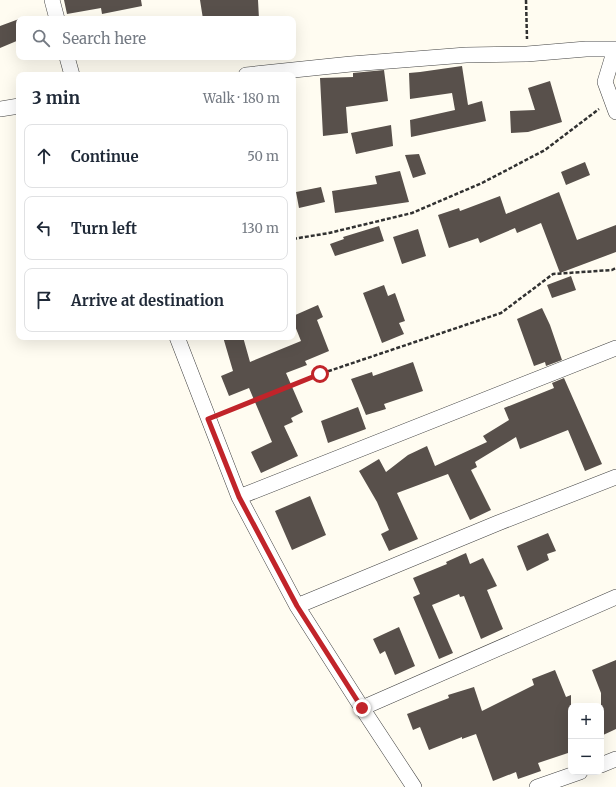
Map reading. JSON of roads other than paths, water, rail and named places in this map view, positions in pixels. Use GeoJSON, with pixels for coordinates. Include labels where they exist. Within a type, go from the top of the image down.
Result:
{"type":"FeatureCollection","features":[{"type":"Feature","properties":{"kind":"street"},"geometry":{"type":"LineString","coordinates":[[52,0],[56,16]]}},
{"type":"Feature","properties":{"kind":"street"},"geometry":{"type":"LineString","coordinates":[[275,72],[351,64],[466,55],[527,54],[586,49],[616,49],[605,82],[614,106]]}},
{"type":"Feature","properties":{"kind":"street"},"geometry":{"type":"LineString","coordinates":[[68,60],[71,72]]}},
{"type":"Feature","properties":{"kind":"street"},"geometry":{"type":"LineString","coordinates":[[0,109],[16,106]]}},
{"type":"Feature","properties":{"kind":"street"},"geometry":{"type":"LineString","coordinates":[[178,340],[239,497],[297,606],[414,787]]}},
{"type":"Feature","properties":{"kind":"street"},"geometry":{"type":"LineString","coordinates":[[239,497],[616,348]]}},
{"type":"Feature","properties":{"kind":"street"},"geometry":{"type":"LineString","coordinates":[[297,606],[498,522],[616,477]]}},
{"type":"Feature","properties":{"kind":"street"},"geometry":{"type":"LineString","coordinates":[[362,708],[616,597]]}},
{"type":"Feature","properties":{"kind":"street"},"geometry":{"type":"LineString","coordinates":[[604,763],[616,759]]}},
{"type":"Feature","properties":{"kind":"street"},"geometry":{"type":"LineString","coordinates":[[537,787],[571,775]]}}]}
